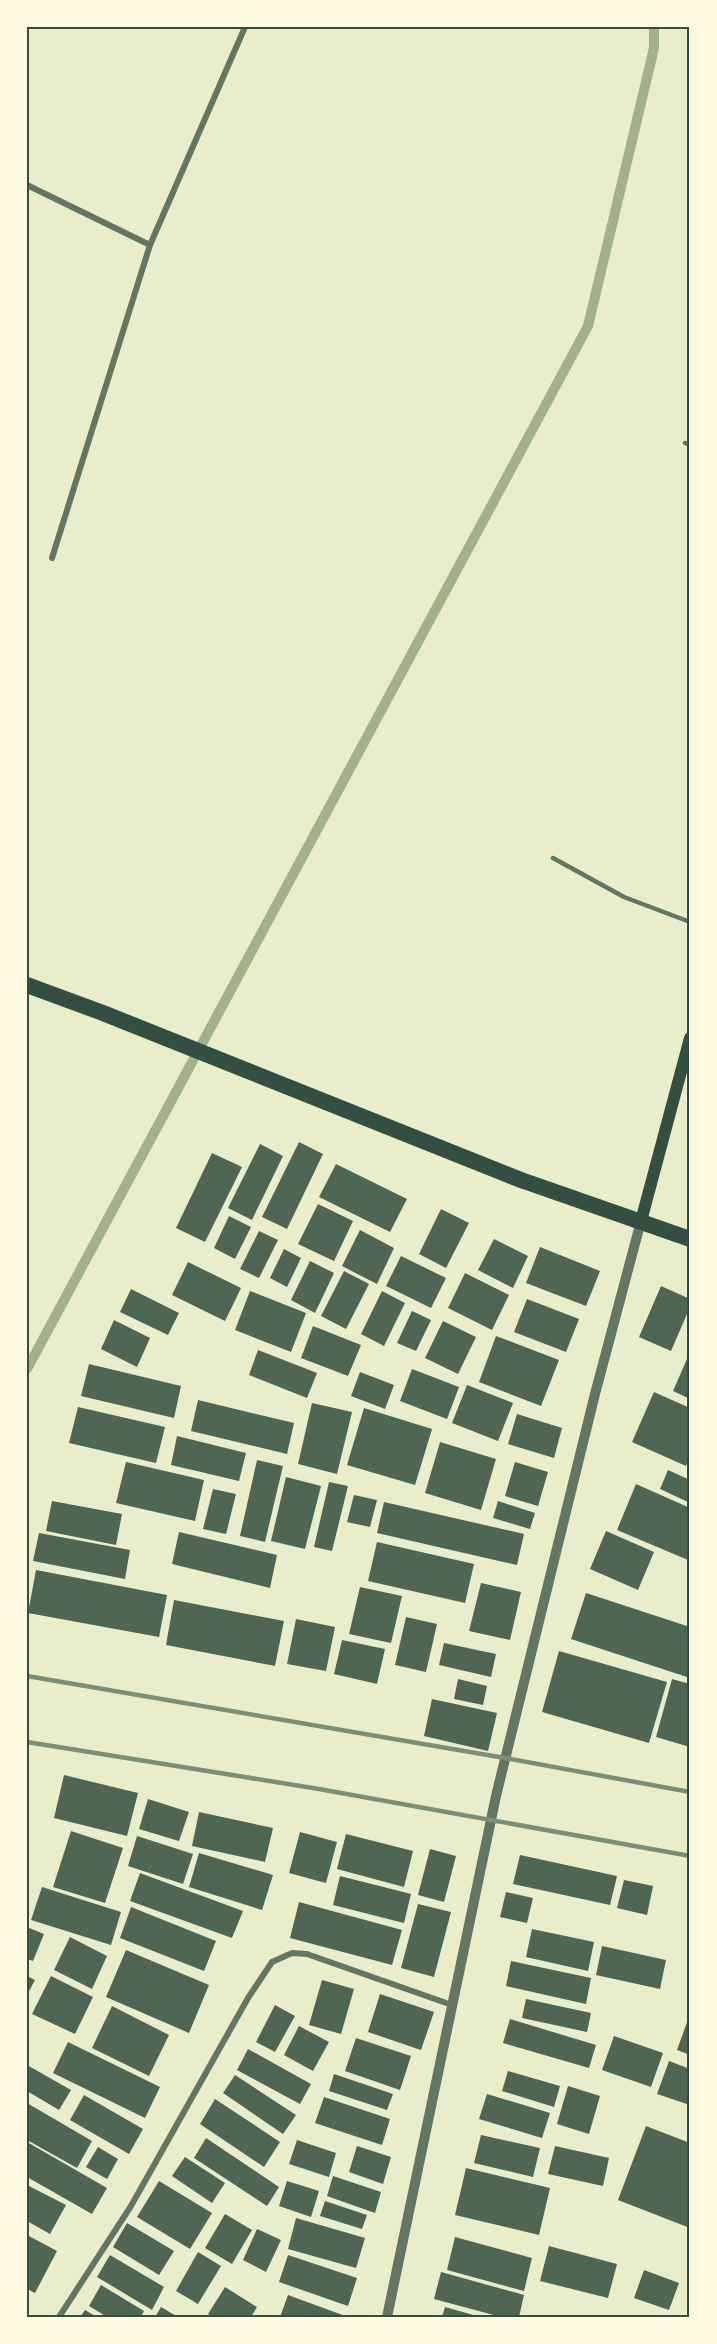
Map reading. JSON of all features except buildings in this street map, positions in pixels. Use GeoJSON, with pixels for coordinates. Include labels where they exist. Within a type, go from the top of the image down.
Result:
{"type":"FeatureCollection","features":[{"type":"Feature","properties":{"kind":"highway"},"geometry":{"type":"LineString","coordinates":[[27,985],[103,1012],[521,1180],[690,1239]]}},
{"type":"Feature","properties":{"kind":"main road"},"geometry":{"type":"LineString","coordinates":[[641,1221],[690,1038]]}},
{"type":"Feature","properties":{"kind":"street"},"geometry":{"type":"LineString","coordinates":[[52,558],[150,245],[245,27]]}},
{"type":"Feature","properties":{"kind":"street"},"geometry":{"type":"LineString","coordinates":[[27,186],[150,245]]}},
{"type":"Feature","properties":{"kind":"street"},"geometry":{"type":"LineString","coordinates":[[387,2317],[496,1796],[595,1394],[641,1221]]}},
{"type":"Feature","properties":{"kind":"street"},"geometry":{"type":"LineString","coordinates":[[59,2317],[131,2206],[248,1998],[272,1962],[292,1953],[307,1954],[452,2005]]}},
{"type":"Feature","properties":{"kind":"lane"},"geometry":{"type":"LineString","coordinates":[[553,858],[624,897],[690,922]]}},
{"type":"Feature","properties":{"kind":"waterway"},"geometry":{"type":"LineString","coordinates":[[27,1369],[588,326],[654,48],[654,27]]}},
{"type":"Feature","properties":{"kind":"railway"},"geometry":{"type":"LineString","coordinates":[[27,1676],[690,1792]]}},
{"type":"Feature","properties":{"kind":"railway"},"geometry":{"type":"LineString","coordinates":[[27,1742],[319,1789],[690,1856]]}}]}
